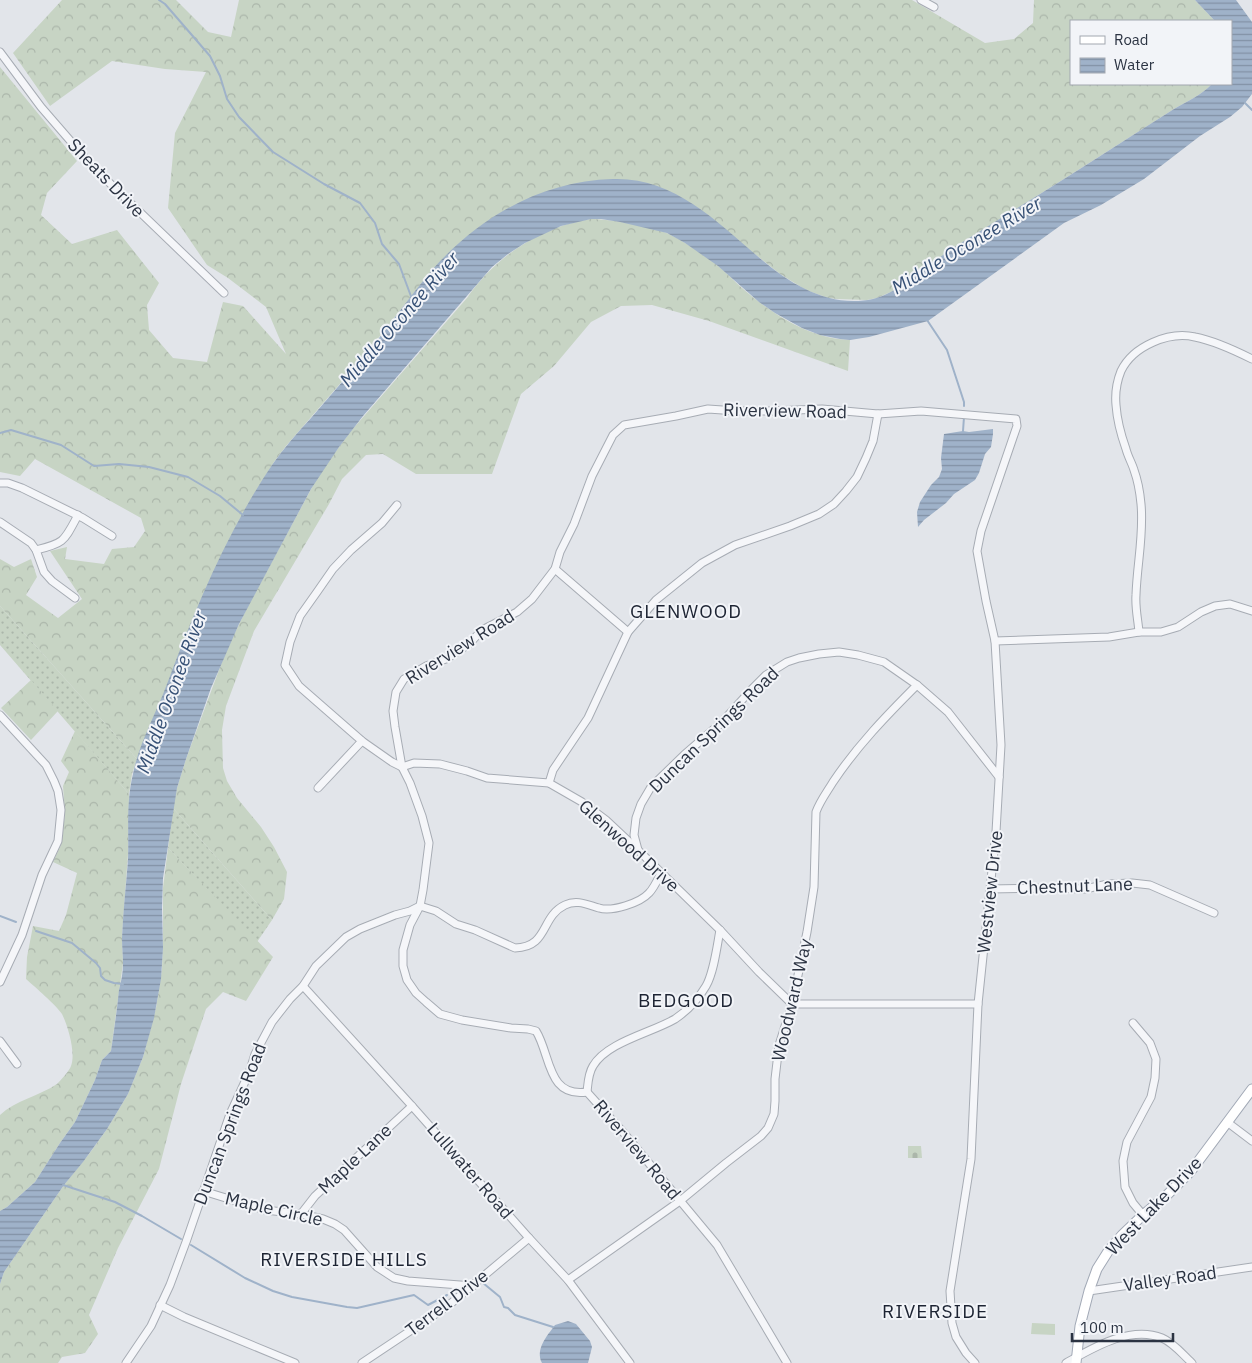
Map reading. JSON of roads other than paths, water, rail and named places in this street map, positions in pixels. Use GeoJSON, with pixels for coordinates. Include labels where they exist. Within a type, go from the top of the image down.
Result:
{"type":"FeatureCollection","features":[{"type":"Feature","properties":{"kind":"main road","name":"West Lake Drive"},"geometry":{"type":"LineString","coordinates":[[1076,1360],[1080,1326],[1096,1269],[1122,1234],[1191,1171],[1252,1089]]}},
{"type":"Feature","properties":{"kind":"street"},"geometry":{"type":"LineString","coordinates":[[921,0],[934,7]]}},
{"type":"Feature","properties":{"kind":"street","name":"Sheats Drive"},"geometry":{"type":"LineString","coordinates":[[0,52],[41,107],[93,167],[224,293]]}},
{"type":"Feature","properties":{"kind":"street"},"geometry":{"type":"LineString","coordinates":[[1139,632],[1136,596],[1142,515],[1140,491],[1126,450],[1116,403],[1117,386],[1121,371],[1131,357],[1146,346],[1159,340],[1176,336],[1194,336],[1211,341],[1252,359]]}},
{"type":"Feature","properties":{"kind":"street","name":"Riverview Road"},"geometry":{"type":"LineString","coordinates":[[787,1363],[717,1245],[623,1132],[587,1092],[577,1094],[568,1092],[556,1080],[548,1064],[541,1038],[536,1031],[462,1020],[440,1014],[416,992],[407,980],[403,966],[403,950],[410,925],[420,906],[429,843],[422,816],[402,767],[394,711],[396,692],[404,679],[426,666],[446,659],[469,644],[482,630],[517,612],[532,599],[555,569],[592,476],[613,435],[624,425],[708,409],[771,411],[822,409],[878,414],[921,411],[1016,419]]}},
{"type":"Feature","properties":{"kind":"street"},"geometry":{"type":"LineString","coordinates":[[397,505],[382,523],[351,550],[333,569],[300,616],[290,642],[285,665],[299,686],[362,741],[402,767],[414,763],[440,764],[487,778],[549,783],[552,770],[588,718],[628,632],[656,600],[702,563],[735,545],[819,514],[834,504],[852,484],[866,458],[873,441],[878,414]]}},
{"type":"Feature","properties":{"kind":"street","name":"Westview Drive"},"geometry":{"type":"LineString","coordinates":[[975,1363],[956,1337],[952,1323],[950,1290],[971,1159],[978,1004],[996,832],[1001,745],[995,641],[977,551],[984,523],[1017,426],[1016,419]]}},
{"type":"Feature","properties":{"kind":"street"},"geometry":{"type":"LineString","coordinates":[[0,483],[8,483],[22,488],[78,515],[112,536]]}},
{"type":"Feature","properties":{"kind":"street"},"geometry":{"type":"LineString","coordinates":[[36,550],[61,542],[78,515]]}},
{"type":"Feature","properties":{"kind":"street"},"geometry":{"type":"LineString","coordinates":[[0,522],[31,543],[36,550],[44,572],[52,581],[75,598]]}},
{"type":"Feature","properties":{"kind":"street"},"geometry":{"type":"LineString","coordinates":[[555,569],[628,632]]}},
{"type":"Feature","properties":{"kind":"street"},"geometry":{"type":"LineString","coordinates":[[995,641],[1109,637],[1139,632],[1161,632],[1178,627],[1201,612],[1215,606],[1230,604],[1252,611]]}},
{"type":"Feature","properties":{"kind":"street","name":"Duncan Springs Road"},"geometry":{"type":"LineString","coordinates":[[638,850],[634,835],[636,818],[641,804],[651,787],[721,723],[766,675],[787,662],[799,658],[839,652],[884,662],[917,685],[948,712],[999,777]]}},
{"type":"Feature","properties":{"kind":"street","name":"Woodward Way"},"geometry":{"type":"LineString","coordinates":[[568,1280],[680,1201],[761,1136],[768,1128],[774,1114],[775,1079],[779,1045],[792,1004],[807,932],[814,887],[816,812],[819,803],[840,771],[876,726],[917,685]]}},
{"type":"Feature","properties":{"kind":"street"},"geometry":{"type":"LineString","coordinates":[[0,715],[46,765],[58,791],[61,810],[58,840],[42,875],[22,935],[0,982]]}},
{"type":"Feature","properties":{"kind":"street"},"geometry":{"type":"LineString","coordinates":[[318,788],[362,741]]}},
{"type":"Feature","properties":{"kind":"street","name":"Glenwood Drive"},"geometry":{"type":"LineString","coordinates":[[549,783],[606,820],[720,930],[792,1004]]}},
{"type":"Feature","properties":{"kind":"street"},"geometry":{"type":"LineString","coordinates":[[420,906],[436,911],[456,924],[475,930],[515,948],[533,944],[539,938],[554,913],[566,904],[577,902],[601,909],[623,907],[649,894],[661,873]]}},
{"type":"Feature","properties":{"kind":"street","name":"Chestnut Lane"},"geometry":{"type":"LineString","coordinates":[[990,889],[1085,889],[1108,884],[1132,883],[1150,885],[1214,913]]}},
{"type":"Feature","properties":{"kind":"street","name":"Duncan Springs Road"},"geometry":{"type":"LineString","coordinates":[[126,1363],[151,1326],[160,1305],[179,1259],[230,1114],[272,1022],[316,966],[346,937],[360,928],[395,915],[410,912],[420,906]]}},
{"type":"Feature","properties":{"kind":"street"},"geometry":{"type":"LineString","coordinates":[[587,1092],[592,1068],[600,1057],[611,1049],[674,1019],[684,1012],[698,997],[712,974],[720,930]]}},
{"type":"Feature","properties":{"kind":"street","name":"Lullwater Road"},"geometry":{"type":"LineString","coordinates":[[302,986],[568,1280],[630,1363]]}},
{"type":"Feature","properties":{"kind":"street"},"geometry":{"type":"LineString","coordinates":[[792,1004],[978,1004]]}},
{"type":"Feature","properties":{"kind":"street"},"geometry":{"type":"LineString","coordinates":[[1133,1023],[1150,1043],[1156,1059],[1156,1078],[1151,1097],[1127,1142],[1123,1161],[1125,1187],[1142,1215]]}},
{"type":"Feature","properties":{"kind":"street"},"geometry":{"type":"LineString","coordinates":[[0,1041],[17,1064]]}},
{"type":"Feature","properties":{"kind":"street","name":"Maple Lane"},"geometry":{"type":"LineString","coordinates":[[301,1214],[315,1196],[412,1106]]}},
{"type":"Feature","properties":{"kind":"street"},"geometry":{"type":"LineString","coordinates":[[1227,1122],[1252,1141]]}},
{"type":"Feature","properties":{"kind":"street","name":"Maple Circle"},"geometry":{"type":"LineString","coordinates":[[203,1191],[265,1210],[301,1214],[323,1219],[334,1224],[344,1230],[377,1267],[394,1278],[408,1281],[473,1286]]}},
{"type":"Feature","properties":{"kind":"street","name":"Terrell Drive"},"geometry":{"type":"LineString","coordinates":[[362,1363],[449,1305],[529,1238]]}},
{"type":"Feature","properties":{"kind":"street","name":"Valley Road"},"geometry":{"type":"LineString","coordinates":[[1089,1290],[1252,1267]]}},
{"type":"Feature","properties":{"kind":"street"},"geometry":{"type":"LineString","coordinates":[[160,1305],[184,1317],[295,1363]]}},
{"type":"Feature","properties":{"kind":"street"},"geometry":{"type":"LineString","coordinates":[[1066,1363],[1076,1360],[1098,1346],[1125,1335],[1149,1335],[1162,1338],[1174,1346],[1192,1363]]}},
{"type":"Feature","properties":{"kind":"water","name":"Middle Oconee River"},"geometry":{"type":"Polygon","coordinates":[[[1195,0],[1236,0],[1252,22],[1252,94],[1242,107],[1144,179],[1101,205],[1064,223],[928,321],[869,337],[850,340],[820,335],[802,328],[775,313],[759,302],[718,266],[667,233],[601,219],[591,219],[561,226],[525,243],[492,267],[363,416],[339,447],[311,489],[239,624],[211,688],[177,788],[163,878],[161,979],[154,1018],[143,1057],[128,1094],[107,1129],[64,1185],[4,1272],[0,1284],[0,1211],[35,1182],[75,1122],[95,1080],[102,1060],[111,1051],[123,967],[122,938],[131,785],[143,740],[201,599],[226,544],[272,465],[368,352],[432,270],[450,251],[491,218],[513,205],[536,195],[586,181],[635,180],[676,194],[694,205],[774,270],[813,293],[842,300],[857,301],[883,296],[904,284],[953,248],[1194,98],[1211,85],[1232,85],[1232,20],[1214,20],[1195,0]]]}},
{"type":"Feature","properties":{"kind":"water"},"geometry":{"type":"Polygon","coordinates":[[[993,429],[991,447],[985,454],[975,480],[954,494],[918,527],[917,512],[920,502],[931,485],[939,477],[942,469],[941,458],[944,434],[993,429]]]}},
{"type":"Feature","properties":{"kind":"water"},"geometry":{"type":"Polygon","coordinates":[[[568,1321],[576,1324],[590,1341],[592,1347],[588,1363],[542,1363],[540,1353],[546,1338],[555,1325],[568,1321]]]}},
{"type":"Feature","properties":{"kind":"waterway","name":"Middle Oconee River"},"geometry":{"type":"LineString","coordinates":[[159,0],[165,4],[210,56],[220,76],[227,99],[239,117],[273,152],[324,184],[360,203],[375,223],[382,244],[399,264],[412,299]]}},
{"type":"Feature","properties":{"kind":"waterway"},"geometry":{"type":"LineString","coordinates":[[1245,103],[1252,110]]}},
{"type":"Feature","properties":{"kind":"waterway"},"geometry":{"type":"LineString","coordinates":[[927,320],[947,350],[964,406]]}},
{"type":"Feature","properties":{"kind":"waterway"},"geometry":{"type":"LineString","coordinates":[[963,431],[964,417]]}},
{"type":"Feature","properties":{"kind":"waterway"},"geometry":{"type":"LineString","coordinates":[[0,433],[11,430],[61,445],[94,466],[119,464],[149,467],[188,477],[220,496],[243,515]]}},
{"type":"Feature","properties":{"kind":"waterway"},"geometry":{"type":"LineString","coordinates":[[0,916],[16,922]]}},
{"type":"Feature","properties":{"kind":"waterway"},"geometry":{"type":"LineString","coordinates":[[36,931],[72,943],[96,963],[100,968],[101,976],[105,980],[123,984]]}},
{"type":"Feature","properties":{"kind":"waterway"},"geometry":{"type":"LineString","coordinates":[[63,1185],[115,1202],[181,1239]]}},
{"type":"Feature","properties":{"kind":"waterway"},"geometry":{"type":"LineString","coordinates":[[191,1245],[245,1278],[273,1291],[292,1297],[357,1308],[414,1295],[428,1305],[447,1295]]}},
{"type":"Feature","properties":{"kind":"waterway"},"geometry":{"type":"LineString","coordinates":[[483,1283],[500,1297],[504,1307],[508,1308],[515,1315],[553,1327]]}},
{"type":"Feature","properties":{"kind":"district","name":"GLENWOOD"},"geometry":{"type":"Point","coordinates":[686,611]}},
{"type":"Feature","properties":{"kind":"district","name":"BEDGOOD"},"geometry":{"type":"Point","coordinates":[686,1000]}},
{"type":"Feature","properties":{"kind":"district","name":"RIVERSIDE HILLS"},"geometry":{"type":"Point","coordinates":[344,1259]}},
{"type":"Feature","properties":{"kind":"district","name":"RIVERSIDE"},"geometry":{"type":"Point","coordinates":[935,1311]}}]}
